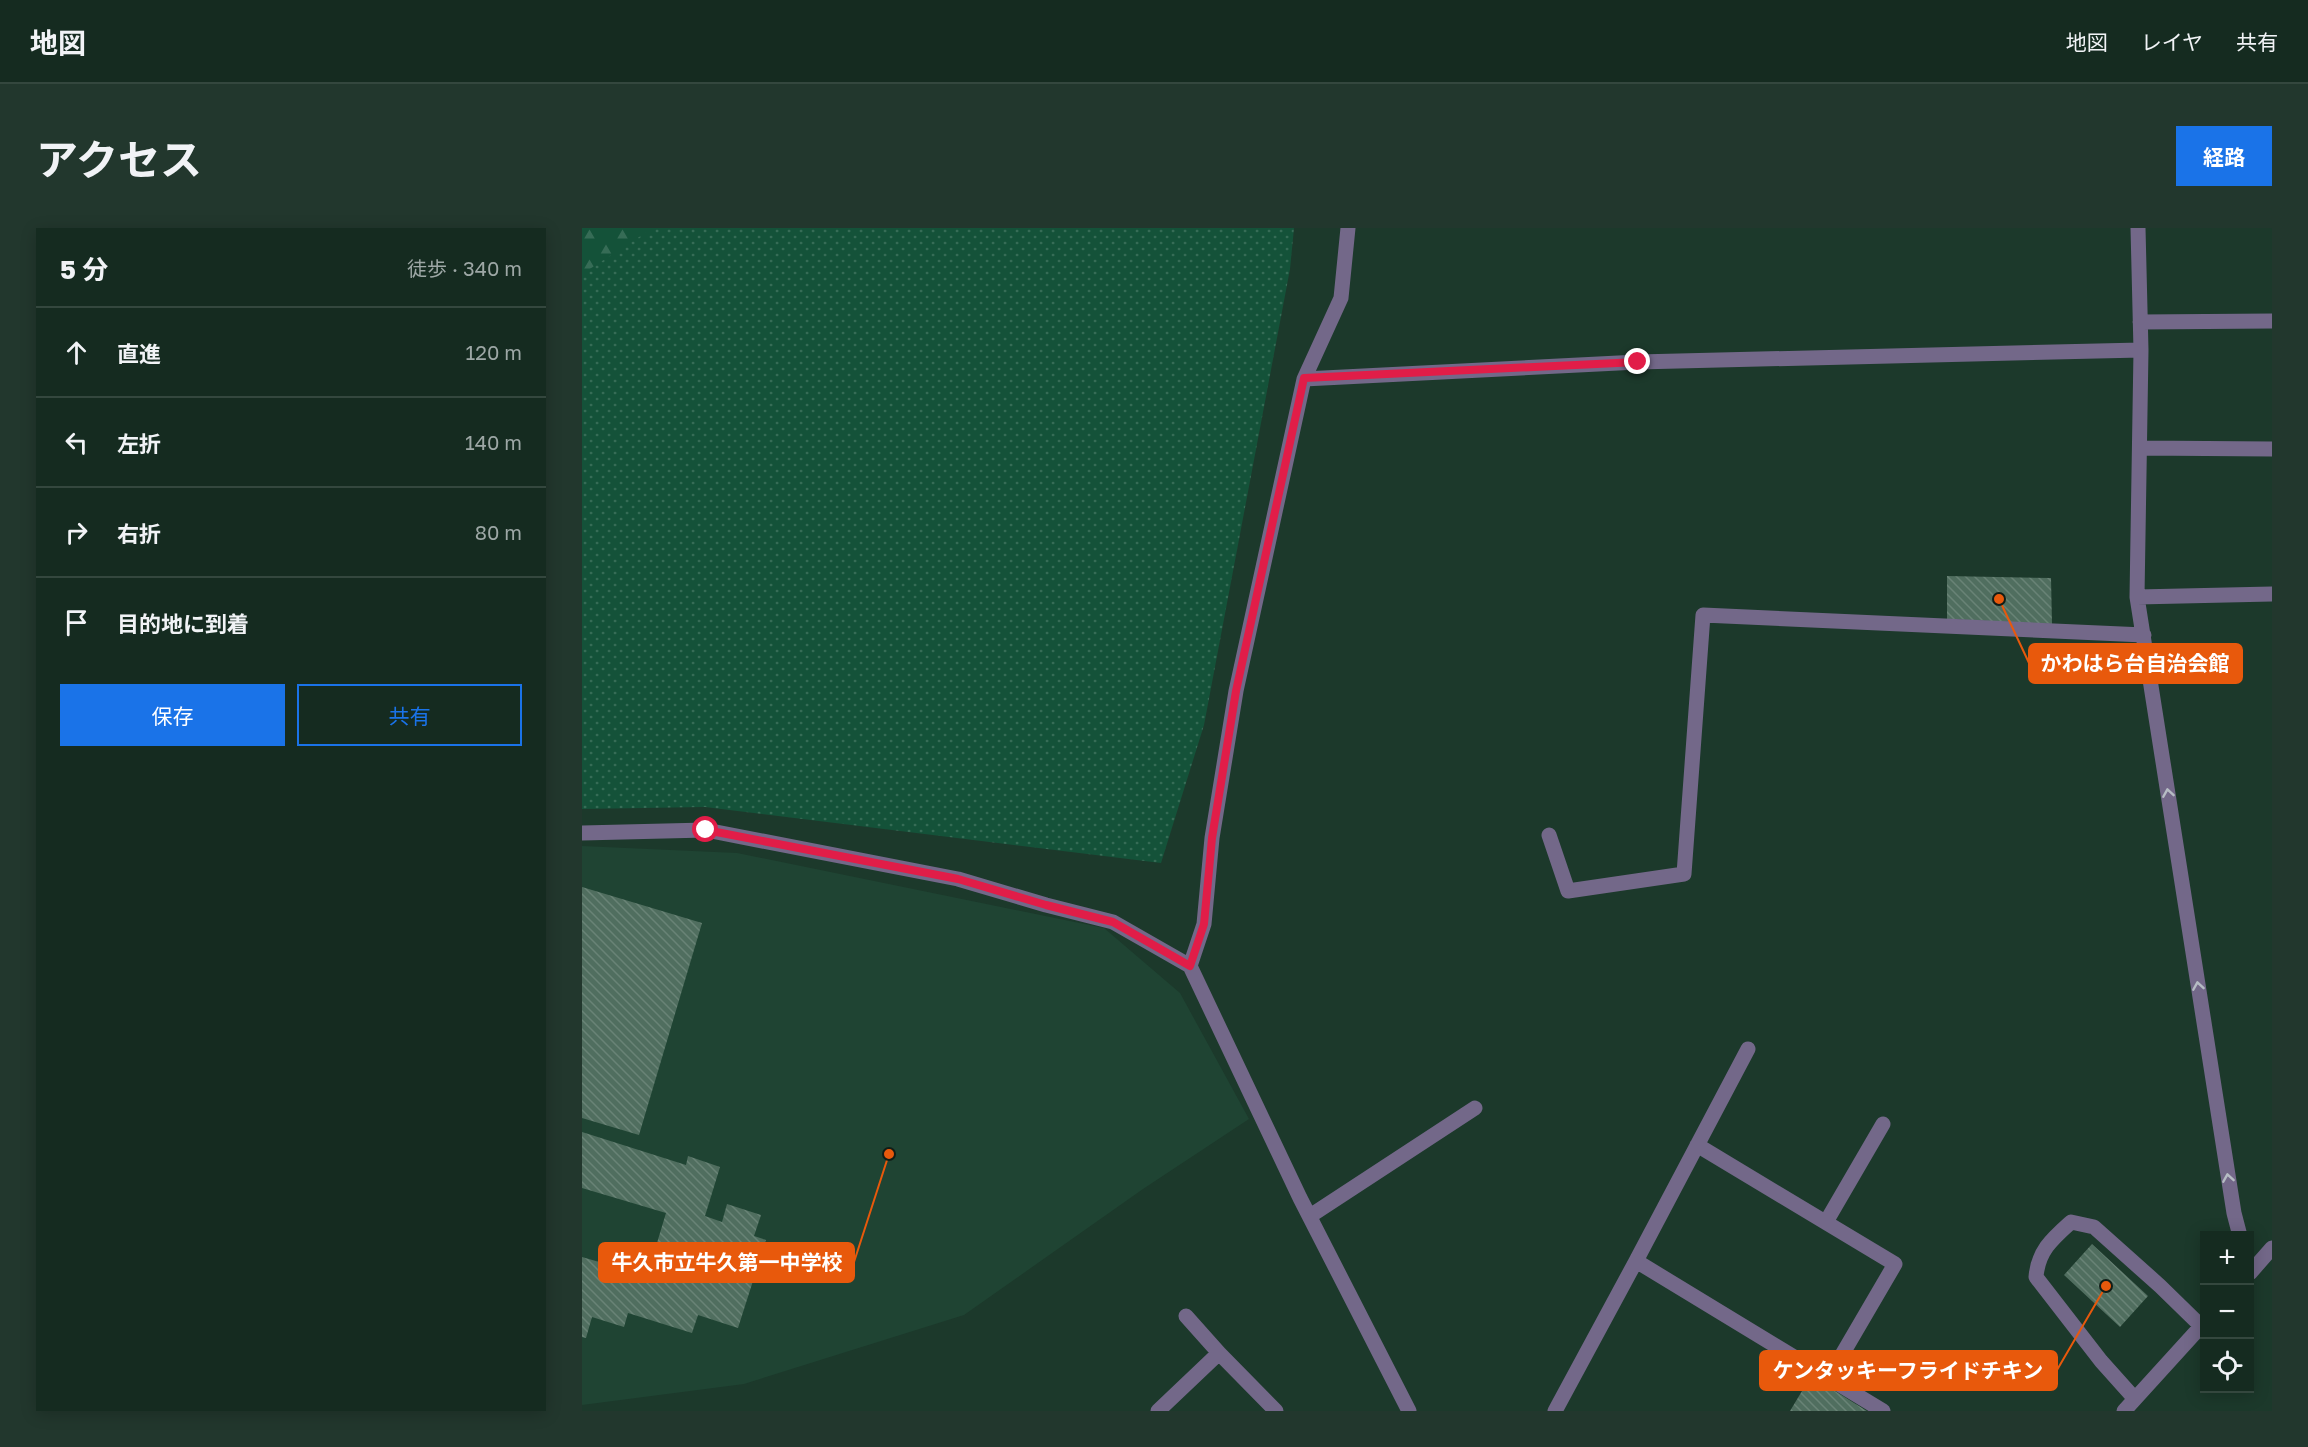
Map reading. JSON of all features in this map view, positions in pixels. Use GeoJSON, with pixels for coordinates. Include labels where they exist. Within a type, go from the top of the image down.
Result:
{"type":"FeatureCollection","features":[{"type":"Feature","properties":{"kind":"street"},"geometry":{"type":"LineString","coordinates":[[1190,966],[1204,924],[1212,838],[1236,691],[1304,378],[1341,298],[1348,228]]}},
{"type":"Feature","properties":{"kind":"street"},"geometry":{"type":"LineString","coordinates":[[2138,228],[2141,350],[2137,597],[2239,1231]]}},
{"type":"Feature","properties":{"kind":"street"},"geometry":{"type":"LineString","coordinates":[[2140,322],[2272,321]]}},
{"type":"Feature","properties":{"kind":"street"},"geometry":{"type":"LineString","coordinates":[[1304,378],[1638,362],[2141,350]]}},
{"type":"Feature","properties":{"kind":"street"},"geometry":{"type":"LineString","coordinates":[[2140,448],[2272,449]]}},
{"type":"Feature","properties":{"kind":"street"},"geometry":{"type":"LineString","coordinates":[[2137,597],[2272,594]]}},
{"type":"Feature","properties":{"kind":"street"},"geometry":{"type":"LineString","coordinates":[[1548,835],[1568,891],[1684,874],[1703,615],[2144,636]]}},
{"type":"Feature","properties":{"kind":"street"},"geometry":{"type":"LineString","coordinates":[[582,833],[706,830],[958,879],[1113,922],[1190,966],[1310,1216],[1409,1411]]}},
{"type":"Feature","properties":{"kind":"street"},"geometry":{"type":"LineString","coordinates":[[1555,1411],[1748,1049]]}},
{"type":"Feature","properties":{"kind":"street"},"geometry":{"type":"LineString","coordinates":[[1310,1216],[1475,1108]]}},
{"type":"Feature","properties":{"kind":"street"},"geometry":{"type":"LineString","coordinates":[[1826,1222],[1882,1124]]}},
{"type":"Feature","properties":{"kind":"street"},"geometry":{"type":"LineString","coordinates":[[1697,1145],[1895,1264],[1829,1377]]}},
{"type":"Feature","properties":{"kind":"street"},"geometry":{"type":"LineString","coordinates":[[2135,1399],[2101,1361],[2036,1277],[2038,1261],[2051,1240],[2071,1222],[2094,1227],[2200,1322]]}},
{"type":"Feature","properties":{"kind":"street"},"geometry":{"type":"LineString","coordinates":[[2254,1268],[2272,1248]]}},
{"type":"Feature","properties":{"kind":"street"},"geometry":{"type":"LineString","coordinates":[[1636,1261],[1883,1411]]}},
{"type":"Feature","properties":{"kind":"street"},"geometry":{"type":"LineString","coordinates":[[1186,1316],[1276,1411]]}},
{"type":"Feature","properties":{"kind":"street"},"geometry":{"type":"LineString","coordinates":[[2124,1411],[2200,1328]]}},
{"type":"Feature","properties":{"kind":"street"},"geometry":{"type":"LineString","coordinates":[[1158,1411],[1219,1353]]}},
{"type":"Feature","properties":{"kind":"shaded area"},"geometry":{"type":"Polygon","coordinates":[[[582,846],[737,853],[1104,928],[1180,993],[1249,1119],[1143,1189],[964,1315],[744,1384],[582,1405],[582,846]]]}},
{"type":"Feature","properties":{"kind":"green space"},"geometry":{"type":"Polygon","coordinates":[[[582,228],[1294,228],[1290,269],[1204,725],[1161,863],[705,807],[582,809],[582,228]]]}},
{"type":"Feature","properties":{"kind":"green space"},"geometry":{"type":"Polygon","coordinates":[[[582,228],[653,228],[582,274],[582,228]]]}},
{"type":"Feature","properties":{"kind":"building"},"geometry":{"type":"Polygon","coordinates":[[[1947,576],[2051,578],[2052,624],[1947,619],[1947,576]]]}},
{"type":"Feature","properties":{"kind":"building"},"geometry":{"type":"Polygon","coordinates":[[[582,887],[702,923],[639,1135],[582,1118],[582,887]]]}},
{"type":"Feature","properties":{"kind":"building"},"geometry":{"type":"Polygon","coordinates":[[[582,1132],[686,1165],[688,1156],[720,1167],[705,1216],[722,1222],[727,1204],[761,1215],[754,1236],[766,1240],[738,1328],[698,1315],[692,1333],[628,1313],[624,1327],[592,1317],[586,1338],[582,1337],[582,1257],[647,1276],[666,1213],[582,1188],[582,1132]]]}},
{"type":"Feature","properties":{"kind":"building"},"geometry":{"type":"Polygon","coordinates":[[[2092,1244],[2148,1296],[2120,1327],[2064,1275],[2092,1244]]]}},
{"type":"Feature","properties":{"kind":"building"},"geometry":{"type":"Polygon","coordinates":[[[1811,1376],[1867,1411],[1790,1411],[1811,1376]]]}},
{"type":"Feature","properties":{"kind":"place","name":"かわはら台自治会館"},"geometry":{"type":"Point","coordinates":[1999,599]}},
{"type":"Feature","properties":{"kind":"place","name":"牛久市立牛久第一中学校"},"geometry":{"type":"Point","coordinates":[889,1154]}},
{"type":"Feature","properties":{"kind":"place","name":"ケンタッキーフライドチキン"},"geometry":{"type":"Point","coordinates":[2106,1286]}},
{"type":"Feature","properties":{"kind":"route"},"geometry":{"type":"LineString","coordinates":[[706,830],[958,879],[1113,922],[1190,966],[1204,924],[1212,838],[1236,691],[1304,378],[1638,362]]}}]}
